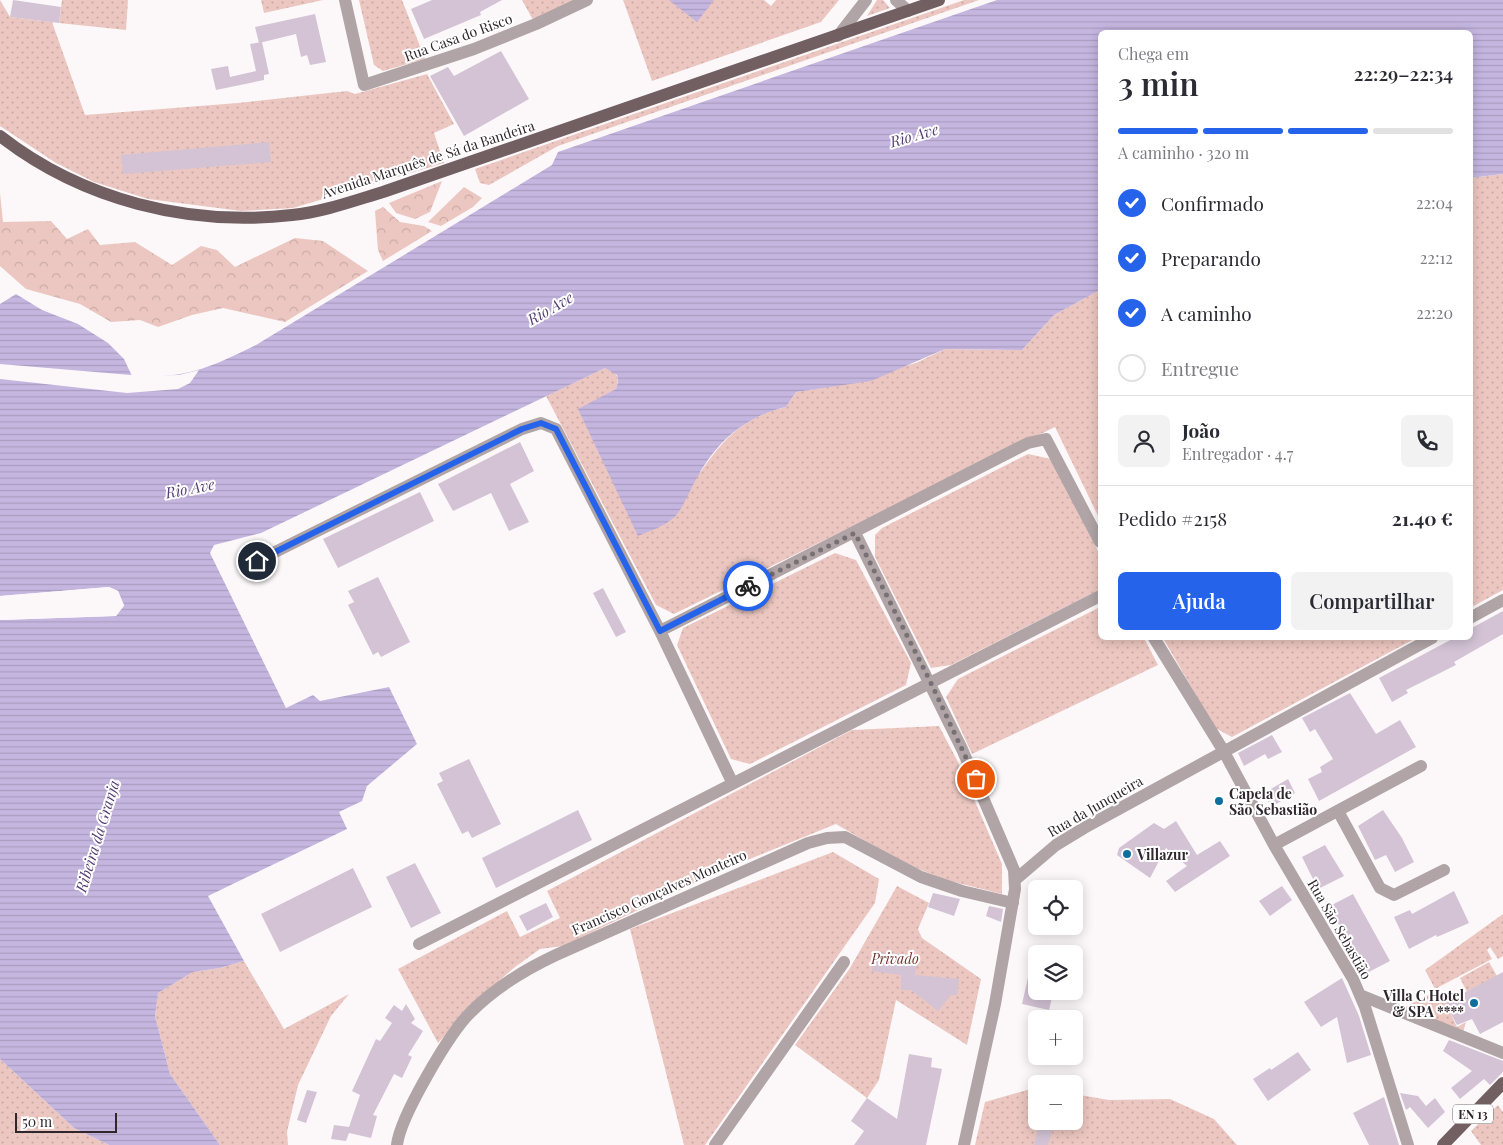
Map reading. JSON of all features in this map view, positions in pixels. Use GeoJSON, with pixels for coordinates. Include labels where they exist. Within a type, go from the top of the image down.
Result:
{"type":"FeatureCollection","features":[{"type":"Feature","properties":{"kind":"main road","name":"Avenida Marquês de Sá da Bandeira"},"geometry":{"type":"LineString","coordinates":[[0,136],[52,171],[95,192],[146,207],[201,216],[238,219],[292,215],[332,208],[383,192],[939,0]]}},
{"type":"Feature","properties":{"kind":"main road","name":"EN 13"},"geometry":{"type":"LineString","coordinates":[[1443,1145],[1503,1083]]}},
{"type":"Feature","properties":{"kind":"street","name":"Rua Casa do Risco"},"geometry":{"type":"LineString","coordinates":[[345,0],[364,85],[474,49],[536,24],[587,0]]}},
{"type":"Feature","properties":{"kind":"street"},"geometry":{"type":"LineString","coordinates":[[838,36],[866,0]]}},
{"type":"Feature","properties":{"kind":"street"},"geometry":{"type":"LineString","coordinates":[[896,0],[908,11]]}},
{"type":"Feature","properties":{"kind":"street"},"geometry":{"type":"LineString","coordinates":[[257,561],[522,429],[541,423],[556,429],[660,631],[732,782]]}},
{"type":"Feature","properties":{"kind":"street"},"geometry":{"type":"LineString","coordinates":[[660,631],[1028,443],[1046,439],[1098,538]]}},
{"type":"Feature","properties":{"kind":"street"},"geometry":{"type":"LineString","coordinates":[[855,533],[930,681],[1012,860],[1015,880],[1013,903],[995,1004],[964,1145]]}},
{"type":"Feature","properties":{"kind":"street"},"geometry":{"type":"LineString","coordinates":[[419,944],[732,782],[1098,597]]}},
{"type":"Feature","properties":{"kind":"street"},"geometry":{"type":"LineString","coordinates":[[1473,616],[1503,600]]}},
{"type":"Feature","properties":{"kind":"street","name":"Rua São Sebastião"},"geometry":{"type":"LineString","coordinates":[[1155,640],[1222,750],[1274,846],[1348,970],[1360,995],[1408,1145]]}},
{"type":"Feature","properties":{"kind":"street","name":"Rua da Junqueira"},"geometry":{"type":"LineString","coordinates":[[1015,880],[1056,845],[1222,750],[1428,640]]}},
{"type":"Feature","properties":{"kind":"street"},"geometry":{"type":"LineString","coordinates":[[1274,846],[1421,766]]}},
{"type":"Feature","properties":{"kind":"street"},"geometry":{"type":"LineString","coordinates":[[1338,811],[1380,888],[1394,895],[1444,870]]}},
{"type":"Feature","properties":{"kind":"street","name":"Francisco Gonçalves Monteiro"},"geometry":{"type":"LineString","coordinates":[[397,1145],[399,1133],[406,1116],[454,1035],[470,1012],[500,988],[528,968],[556,954],[808,843],[827,838],[845,837],[920,877],[962,891],[1013,903]]}},
{"type":"Feature","properties":{"kind":"street"},"geometry":{"type":"LineString","coordinates":[[715,1145],[844,962]]}},
{"type":"Feature","properties":{"kind":"street"},"geometry":{"type":"LineString","coordinates":[[1360,995],[1503,1053]]}},
{"type":"Feature","properties":{"kind":"green space"},"geometry":{"type":"Polygon","coordinates":[[[0,0],[10,17],[52,22],[85,115],[238,103],[347,91],[355,94],[427,74],[454,124],[434,133],[444,163],[293,208],[241,211],[148,199],[94,182],[56,163],[0,126],[0,0]]]}},
{"type":"Feature","properties":{"kind":"green space"},"geometry":{"type":"Polygon","coordinates":[[[62,0],[128,0],[126,30],[59,23],[62,0]]]}},
{"type":"Feature","properties":{"kind":"green space"},"geometry":{"type":"Polygon","coordinates":[[[261,0],[323,0],[264,13],[261,0]]]}},
{"type":"Feature","properties":{"kind":"green space"},"geometry":{"type":"Polygon","coordinates":[[[359,0],[402,0],[425,59],[383,71],[374,65],[359,0]]]}},
{"type":"Feature","properties":{"kind":"green space"},"geometry":{"type":"Polygon","coordinates":[[[522,0],[580,0],[533,20],[522,0]]]}},
{"type":"Feature","properties":{"kind":"green space"},"geometry":{"type":"Polygon","coordinates":[[[623,0],[764,0],[771,6],[776,0],[839,0],[821,22],[652,81],[623,0]]]}},
{"type":"Feature","properties":{"kind":"green space"},"geometry":{"type":"Polygon","coordinates":[[[877,0],[883,0],[890,8],[867,16],[877,0]]]}},
{"type":"Feature","properties":{"kind":"green space"},"geometry":{"type":"Polygon","coordinates":[[[964,0],[979,0],[558,146],[489,185],[480,183],[475,169],[964,0]]]}},
{"type":"Feature","properties":{"kind":"green space"},"geometry":{"type":"Polygon","coordinates":[[[1503,174],[1503,590],[1473,606],[1473,178],[1503,174]]]}},
{"type":"Feature","properties":{"kind":"green space"},"geometry":{"type":"Polygon","coordinates":[[[442,181],[430,212],[415,219],[396,213],[389,203],[442,181]]]}},
{"type":"Feature","properties":{"kind":"green space"},"geometry":{"type":"Polygon","coordinates":[[[464,187],[482,198],[473,207],[441,226],[428,222],[464,187]]]}},
{"type":"Feature","properties":{"kind":"green space"},"geometry":{"type":"Polygon","coordinates":[[[0,193],[3,222],[51,221],[67,239],[88,229],[100,245],[135,242],[172,265],[201,246],[217,250],[235,267],[295,238],[323,241],[368,271],[285,322],[223,308],[192,315],[158,327],[140,320],[111,322],[80,304],[26,289],[0,266],[0,193]]]}},
{"type":"Feature","properties":{"kind":"green space"},"geometry":{"type":"Polygon","coordinates":[[[383,207],[400,222],[424,226],[432,231],[383,261],[378,250],[375,211],[383,207]]]}},
{"type":"Feature","properties":{"kind":"green space"},"geometry":{"type":"Polygon","coordinates":[[[1098,291],[1098,516],[1055,427],[674,614],[656,605],[546,396],[605,368],[609,369],[615,373],[617,378],[616,389],[700,473],[718,449],[736,431],[758,417],[786,407],[796,392],[833,386],[916,363],[945,349],[1022,350],[1054,315],[1098,291]]]}},
{"type":"Feature","properties":{"kind":"green space"},"geometry":{"type":"Polygon","coordinates":[[[1028,454],[1051,459],[1098,551],[1098,591],[951,665],[931,668],[875,557],[875,535],[882,528],[1028,454]]]}},
{"type":"Feature","properties":{"kind":"green space"},"geometry":{"type":"Polygon","coordinates":[[[835,553],[856,560],[911,663],[906,685],[750,764],[731,759],[677,645],[683,628],[835,553]]]}},
{"type":"Feature","properties":{"kind":"green space"},"geometry":{"type":"Polygon","coordinates":[[[1098,608],[1098,640],[1145,640],[1158,665],[972,754],[946,697],[958,679],[1098,608]]]}},
{"type":"Feature","properties":{"kind":"green space"},"geometry":{"type":"Polygon","coordinates":[[[1164,640],[1412,640],[1232,737],[1215,728],[1164,640]]]}},
{"type":"Feature","properties":{"kind":"green space"},"geometry":{"type":"Polygon","coordinates":[[[939,726],[958,762],[1002,864],[1002,894],[946,880],[899,861],[836,824],[713,874],[563,946],[540,949],[515,967],[478,999],[438,1043],[398,969],[507,911],[520,937],[560,918],[547,891],[852,730],[939,726]]]}},
{"type":"Feature","properties":{"kind":"green space"},"geometry":{"type":"Polygon","coordinates":[[[833,852],[879,879],[875,903],[705,1145],[684,1145],[630,929],[833,852]]]}},
{"type":"Feature","properties":{"kind":"green space","name":"Privado"},"geometry":{"type":"Polygon","coordinates":[[[897,886],[929,903],[918,929],[922,938],[981,979],[967,1045],[896,1000],[879,1080],[867,1098],[795,1045],[850,968],[897,886]]]}},
{"type":"Feature","properties":{"kind":"green space"},"geometry":{"type":"Polygon","coordinates":[[[1503,914],[1503,956],[1498,959],[1490,947],[1487,950],[1492,959],[1435,989],[1425,970],[1503,914]]]}},
{"type":"Feature","properties":{"kind":"green space"},"geometry":{"type":"Polygon","coordinates":[[[244,961],[284,1029],[349,994],[331,1016],[298,1085],[287,1132],[288,1145],[220,1145],[170,1074],[155,1016],[158,993],[193,972],[220,968],[244,961]]]}},
{"type":"Feature","properties":{"kind":"green space"},"geometry":{"type":"Polygon","coordinates":[[[1489,962],[1497,976],[1467,992],[1460,978],[1489,962]]]}},
{"type":"Feature","properties":{"kind":"green space"},"geometry":{"type":"Polygon","coordinates":[[[1439,989],[1457,1027],[1466,1022],[1463,1033],[1402,1009],[1439,989]]]}},
{"type":"Feature","properties":{"kind":"green space"},"geometry":{"type":"Polygon","coordinates":[[[0,1059],[74,1128],[109,1145],[0,1145],[0,1059]]]}},
{"type":"Feature","properties":{"kind":"green space"},"geometry":{"type":"Polygon","coordinates":[[[1028,1090],[1028,1130],[1083,1130],[1083,1096],[1109,1100],[1170,1099],[1214,1119],[1237,1145],[975,1145],[985,1102],[1028,1090]]]}},
{"type":"Feature","properties":{"kind":"green space"},"geometry":{"type":"Polygon","coordinates":[[[1498,1105],[1503,1112],[1503,1145],[1481,1145],[1471,1131],[1498,1105]]]}},
{"type":"Feature","properties":{"kind":"water"},"geometry":{"type":"Polygon","coordinates":[[[669,0],[714,0],[697,22],[669,0]]]}},
{"type":"Feature","properties":{"kind":"water"},"geometry":{"type":"Polygon","coordinates":[[[997,0],[1503,0],[1503,174],[1473,178],[1473,30],[1098,30],[1098,291],[1054,315],[1022,350],[945,349],[871,381],[796,392],[786,407],[746,423],[724,441],[706,463],[695,480],[681,509],[674,517],[660,527],[638,536],[578,409],[616,389],[617,375],[605,368],[261,533],[214,545],[210,553],[286,708],[313,695],[320,701],[389,687],[417,744],[367,786],[362,801],[339,812],[347,829],[208,896],[244,961],[220,968],[193,972],[158,993],[155,1016],[170,1074],[220,1145],[109,1145],[74,1128],[0,1059],[0,620],[116,616],[124,605],[118,591],[109,587],[0,596],[0,304],[16,294],[42,310],[78,324],[108,343],[124,359],[132,376],[183,374],[210,366],[256,345],[552,165],[558,152],[997,0]]]}},
{"type":"Feature","properties":{"kind":"pier"},"geometry":{"type":"Polygon","coordinates":[[[0,364],[143,376],[179,375],[199,370],[190,383],[178,389],[127,393],[0,379],[0,364]]]}},
{"type":"Feature","properties":{"kind":"pier"},"geometry":{"type":"Polygon","coordinates":[[[109,587],[118,591],[124,606],[116,616],[0,620],[0,617],[115,613],[122,605],[116,593],[109,589],[0,598],[0,596],[109,587]]]}},
{"type":"Feature","properties":{"kind":"building"},"geometry":{"type":"Polygon","coordinates":[[[13,0],[61,7],[59,23],[10,17],[13,0]]]}},
{"type":"Feature","properties":{"kind":"building"},"geometry":{"type":"Polygon","coordinates":[[[432,0],[502,0],[480,12],[481,15],[424,39],[411,9],[432,0]]]}},
{"type":"Feature","properties":{"kind":"building"},"geometry":{"type":"Polygon","coordinates":[[[315,14],[326,62],[310,65],[307,55],[301,57],[296,34],[259,43],[255,27],[315,14]]]}},
{"type":"Feature","properties":{"kind":"building"},"geometry":{"type":"Polygon","coordinates":[[[262,42],[269,74],[264,75],[264,80],[216,90],[211,69],[228,66],[230,77],[256,71],[250,44],[262,42]]]}},
{"type":"Feature","properties":{"kind":"building"},"geometry":{"type":"Polygon","coordinates":[[[501,51],[529,99],[464,136],[430,76],[448,67],[454,76],[501,51]]]}},
{"type":"Feature","properties":{"kind":"building"},"geometry":{"type":"Polygon","coordinates":[[[269,142],[271,162],[123,174],[121,155],[269,142]]]}},
{"type":"Feature","properties":{"kind":"building"},"geometry":{"type":"Polygon","coordinates":[[[520,442],[534,471],[510,484],[529,522],[509,531],[491,493],[453,511],[438,484],[520,442]]]}},
{"type":"Feature","properties":{"kind":"building"},"geometry":{"type":"Polygon","coordinates":[[[420,492],[434,521],[338,568],[323,539],[420,492]]]}},
{"type":"Feature","properties":{"kind":"building"},"geometry":{"type":"Polygon","coordinates":[[[378,577],[410,642],[381,657],[378,652],[373,655],[348,605],[354,602],[348,591],[378,577]]]}},
{"type":"Feature","properties":{"kind":"building"},"geometry":{"type":"Polygon","coordinates":[[[603,588],[626,632],[616,637],[593,593],[603,588]]]}},
{"type":"Feature","properties":{"kind":"building"},"geometry":{"type":"Polygon","coordinates":[[[1503,611],[1503,634],[1454,662],[1456,665],[1406,690],[1408,693],[1392,702],[1379,678],[1450,640],[1473,640],[1473,627],[1503,611]]]}},
{"type":"Feature","properties":{"kind":"building"},"geometry":{"type":"Polygon","coordinates":[[[1350,693],[1376,734],[1400,720],[1416,747],[1319,801],[1308,779],[1322,772],[1320,767],[1333,759],[1315,729],[1310,732],[1302,718],[1350,693]]]}},
{"type":"Feature","properties":{"kind":"building"},"geometry":{"type":"Polygon","coordinates":[[[1272,735],[1282,752],[1268,759],[1265,754],[1244,766],[1238,753],[1272,735]]]}},
{"type":"Feature","properties":{"kind":"building"},"geometry":{"type":"Polygon","coordinates":[[[469,759],[501,824],[472,838],[468,831],[462,834],[437,784],[443,781],[439,773],[469,759]]]}},
{"type":"Feature","properties":{"kind":"building"},"geometry":{"type":"Polygon","coordinates":[[[1288,779],[1295,793],[1271,807],[1264,793],[1288,779]]]}},
{"type":"Feature","properties":{"kind":"building"},"geometry":{"type":"Polygon","coordinates":[[[578,810],[592,840],[496,888],[482,858],[578,810]]]}},
{"type":"Feature","properties":{"kind":"building"},"geometry":{"type":"Polygon","coordinates":[[[1383,810],[1402,838],[1414,862],[1395,872],[1386,855],[1375,860],[1358,826],[1383,810]]]}},
{"type":"Feature","properties":{"kind":"building"},"geometry":{"type":"Polygon","coordinates":[[[1176,821],[1197,855],[1220,841],[1230,856],[1175,892],[1166,881],[1187,866],[1166,848],[1150,878],[1117,855],[1119,848],[1154,823],[1164,829],[1176,821]]]}},
{"type":"Feature","properties":{"kind":"building"},"geometry":{"type":"Polygon","coordinates":[[[1325,845],[1344,876],[1318,889],[1302,857],[1325,845]]]}},
{"type":"Feature","properties":{"kind":"building"},"geometry":{"type":"Polygon","coordinates":[[[415,863],[441,913],[411,928],[386,877],[415,863]]]}},
{"type":"Feature","properties":{"kind":"building"},"geometry":{"type":"Polygon","coordinates":[[[353,868],[372,907],[280,952],[261,914],[353,868]]]}},
{"type":"Feature","properties":{"kind":"building"},"geometry":{"type":"Polygon","coordinates":[[[1282,886],[1292,900],[1270,916],[1259,901],[1282,886]]]}},
{"type":"Feature","properties":{"kind":"building"},"geometry":{"type":"Polygon","coordinates":[[[1454,891],[1469,923],[1437,937],[1436,935],[1409,949],[1394,917],[1410,910],[1412,914],[1454,891]]]}},
{"type":"Feature","properties":{"kind":"building"},"geometry":{"type":"Polygon","coordinates":[[[933,893],[960,899],[954,916],[928,907],[933,893]]]}},
{"type":"Feature","properties":{"kind":"building"},"geometry":{"type":"Polygon","coordinates":[[[1353,894],[1390,961],[1363,975],[1355,958],[1358,956],[1328,907],[1353,894]]]}},
{"type":"Feature","properties":{"kind":"building"},"geometry":{"type":"Polygon","coordinates":[[[546,903],[553,917],[527,931],[519,916],[546,903]]]}},
{"type":"Feature","properties":{"kind":"building"},"geometry":{"type":"Polygon","coordinates":[[[989,906],[1003,909],[1001,922],[986,916],[989,906]]]}},
{"type":"Feature","properties":{"kind":"building"},"geometry":{"type":"Polygon","coordinates":[[[874,952],[918,955],[915,975],[959,979],[957,995],[951,995],[938,1011],[911,990],[901,990],[901,975],[872,971],[874,952]]]}},
{"type":"Feature","properties":{"kind":"building","name":"Villa C Hotel & SPA ****"},"geometry":{"type":"Polygon","coordinates":[[[1503,972],[1503,1022],[1480,1034],[1472,1019],[1457,1025],[1445,1003],[1503,972]]]}},
{"type":"Feature","properties":{"kind":"building"},"geometry":{"type":"Polygon","coordinates":[[[1028,978],[1028,1000],[1051,1000],[1049,1010],[1022,1004],[1028,978]]]}},
{"type":"Feature","properties":{"kind":"building"},"geometry":{"type":"Polygon","coordinates":[[[1342,978],[1359,1016],[1371,1055],[1347,1063],[1337,1017],[1321,1027],[1304,1002],[1342,978]]]}},
{"type":"Feature","properties":{"kind":"building"},"geometry":{"type":"Polygon","coordinates":[[[406,1004],[415,1019],[411,1023],[423,1031],[408,1055],[412,1057],[402,1078],[394,1074],[373,1115],[377,1116],[371,1138],[349,1133],[346,1141],[331,1139],[334,1125],[349,1127],[360,1095],[352,1091],[376,1039],[380,1041],[392,1023],[385,1018],[394,1005],[402,1011],[406,1004]]]}},
{"type":"Feature","properties":{"kind":"building"},"geometry":{"type":"Polygon","coordinates":[[[1449,1040],[1503,1061],[1503,1072],[1490,1085],[1484,1079],[1460,1099],[1451,1088],[1472,1071],[1443,1051],[1449,1040]]]}},
{"type":"Feature","properties":{"kind":"building"},"geometry":{"type":"Polygon","coordinates":[[[1298,1052],[1311,1070],[1268,1101],[1253,1079],[1270,1068],[1271,1070],[1298,1052]]]}},
{"type":"Feature","properties":{"kind":"building"},"geometry":{"type":"Polygon","coordinates":[[[909,1054],[932,1058],[931,1067],[942,1069],[926,1145],[854,1145],[864,1131],[851,1121],[867,1098],[897,1119],[909,1054]]]}},
{"type":"Feature","properties":{"kind":"building"},"geometry":{"type":"Polygon","coordinates":[[[307,1090],[317,1092],[306,1123],[297,1120],[307,1090]]]}},
{"type":"Feature","properties":{"kind":"building"},"geometry":{"type":"Polygon","coordinates":[[[1400,1093],[1418,1096],[1426,1106],[1435,1098],[1445,1112],[1428,1128],[1410,1107],[1406,1110],[1400,1093]]]}},
{"type":"Feature","properties":{"kind":"building"},"geometry":{"type":"Polygon","coordinates":[[[1384,1097],[1399,1145],[1369,1145],[1353,1113],[1384,1097]]]}},
{"type":"Feature","properties":{"kind":"building"},"geometry":{"type":"Polygon","coordinates":[[[1038,1130],[1052,1130],[1048,1145],[1034,1145],[1038,1130]]]}},
{"type":"Feature","properties":{"kind":"way so far"},"geometry":{"type":"LineString","coordinates":[[748,586],[855,533],[930,681],[976,779]]}},
{"type":"Feature","properties":{"kind":"place","name":"Capela de São Sebastião"},"geometry":{"type":"Point","coordinates":[1219,801]}},
{"type":"Feature","properties":{"kind":"place","name":"Villazur"},"geometry":{"type":"Point","coordinates":[1127,854]}},
{"type":"Feature","properties":{"kind":"place","name":"Villa C Hotel & SPA ****"},"geometry":{"type":"Point","coordinates":[1474,1003]}},
{"type":"Feature","properties":{"kind":"route"},"geometry":{"type":"LineString","coordinates":[[257,561],[522,429],[541,423],[556,429],[660,631],[748,586]]}},
{"type":"Feature","properties":{"kind":"water label","name":"Rio Ave"},"geometry":{"type":"Point","coordinates":[914,135]}},
{"type":"Feature","properties":{"kind":"water label","name":"Rio Ave"},"geometry":{"type":"Point","coordinates":[550,308]}},
{"type":"Feature","properties":{"kind":"water label","name":"Rio Ave"},"geometry":{"type":"Point","coordinates":[190,488]}},
{"type":"Feature","properties":{"kind":"water label","name":"Ribeira da Granja"},"geometry":{"type":"Point","coordinates":[97,836]}}]}
